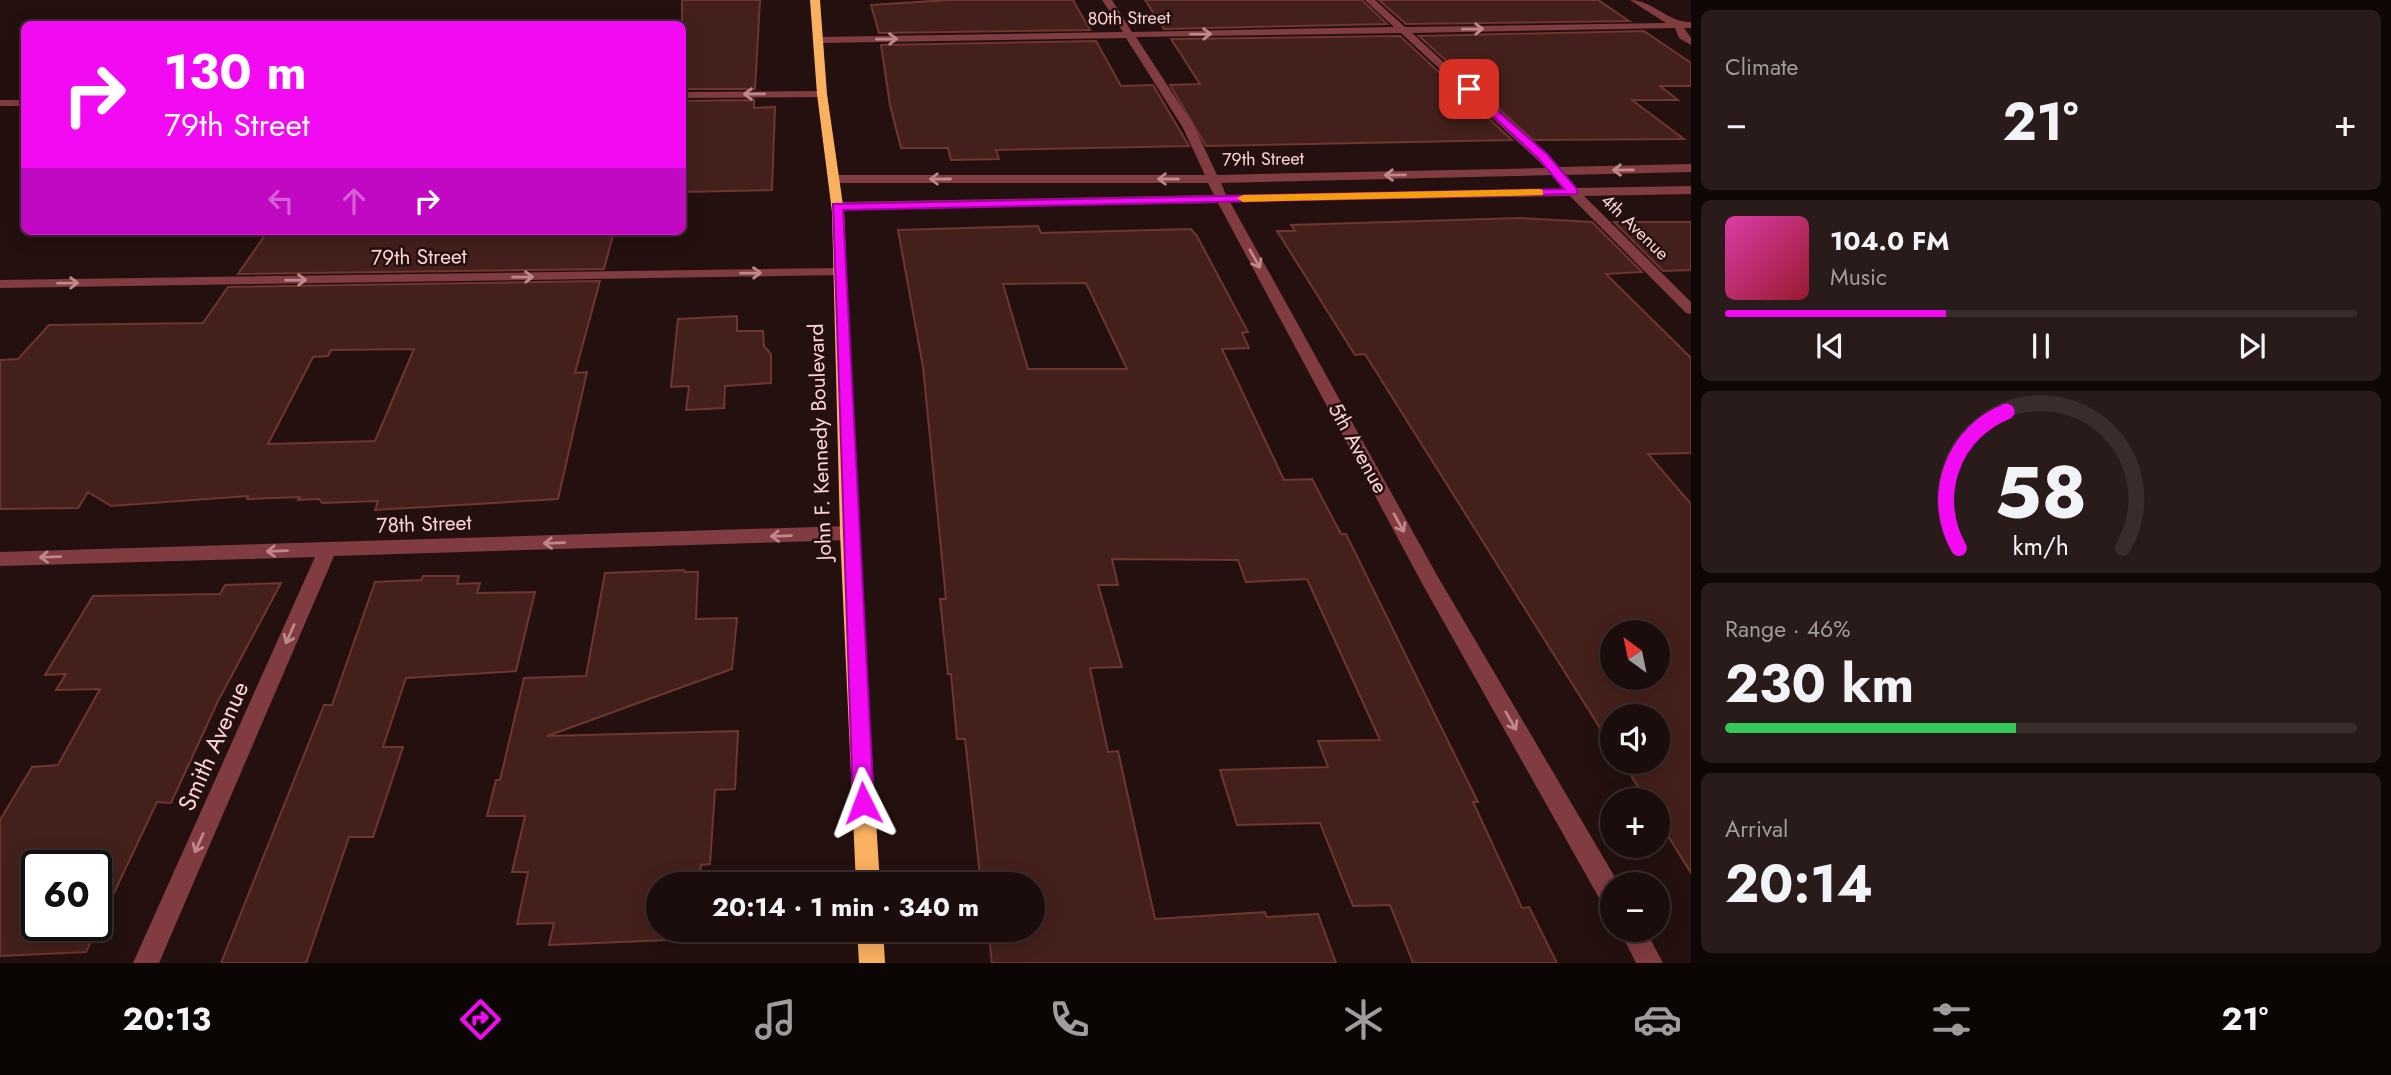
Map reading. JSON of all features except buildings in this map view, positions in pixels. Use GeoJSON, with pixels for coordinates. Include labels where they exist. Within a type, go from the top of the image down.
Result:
{"type":"FeatureCollection","features":[{"type":"Feature","properties":{"kind":"main road","name":"John F. Kennedy Boulevard"},"geometry":{"type":"LineString","coordinates":[[815,0],[822,94],[837,206],[849,534],[867,872]]}},
{"type":"Feature","properties":{"kind":"main road"},"geometry":{"type":"LineString","coordinates":[[871,942],[872,963]]}},
{"type":"Feature","properties":{"kind":"street","name":"5th Avenue"},"geometry":{"type":"LineString","coordinates":[[1107,0],[1132,35],[1188,127],[1222,199],[1431,582],[1600,875]]}},
{"type":"Feature","properties":{"kind":"street","name":"4th Avenue"},"geometry":{"type":"LineString","coordinates":[[1370,0],[1558,171],[1573,192],[1678,293],[1691,310]]}},
{"type":"Feature","properties":{"kind":"street"},"geometry":{"type":"LineString","coordinates":[[1635,0],[1679,26],[1682,36],[1691,42]]}},
{"type":"Feature","properties":{"kind":"street","name":"80th Street"},"geometry":{"type":"LineString","coordinates":[[819,40],[1691,26]]}},
{"type":"Feature","properties":{"kind":"street"},"geometry":{"type":"LineString","coordinates":[[686,95],[822,94]]}},
{"type":"Feature","properties":{"kind":"street"},"geometry":{"type":"LineString","coordinates":[[0,103],[21,103]]}},
{"type":"Feature","properties":{"kind":"street","name":"79th Street"},"geometry":{"type":"LineString","coordinates":[[835,179],[1213,179],[1691,168]]}},
{"type":"Feature","properties":{"kind":"street","name":"79th Street"},"geometry":{"type":"LineString","coordinates":[[837,206],[1691,190]]}},
{"type":"Feature","properties":{"kind":"street","name":"79th Street"},"geometry":{"type":"LineString","coordinates":[[0,285],[839,272]]}},
{"type":"Feature","properties":{"kind":"street","name":"78th Street"},"geometry":{"type":"LineString","coordinates":[[0,559],[849,534]]}},
{"type":"Feature","properties":{"kind":"street","name":"Smith Avenue"},"geometry":{"type":"LineString","coordinates":[[146,963],[328,550]]}},
{"type":"Feature","properties":{"kind":"street"},"geometry":{"type":"LineString","coordinates":[[1638,942],[1650,963]]}},
{"type":"Feature","properties":{"kind":"slow traffic"},"geometry":{"type":"LineString","coordinates":[[1243,198],[1539,192]]}},
{"type":"Feature","properties":{"kind":"route"},"geometry":{"type":"LineString","coordinates":[[863,803],[849,534],[837,206],[1573,192],[1558,171],[1469,89]]}}]}
